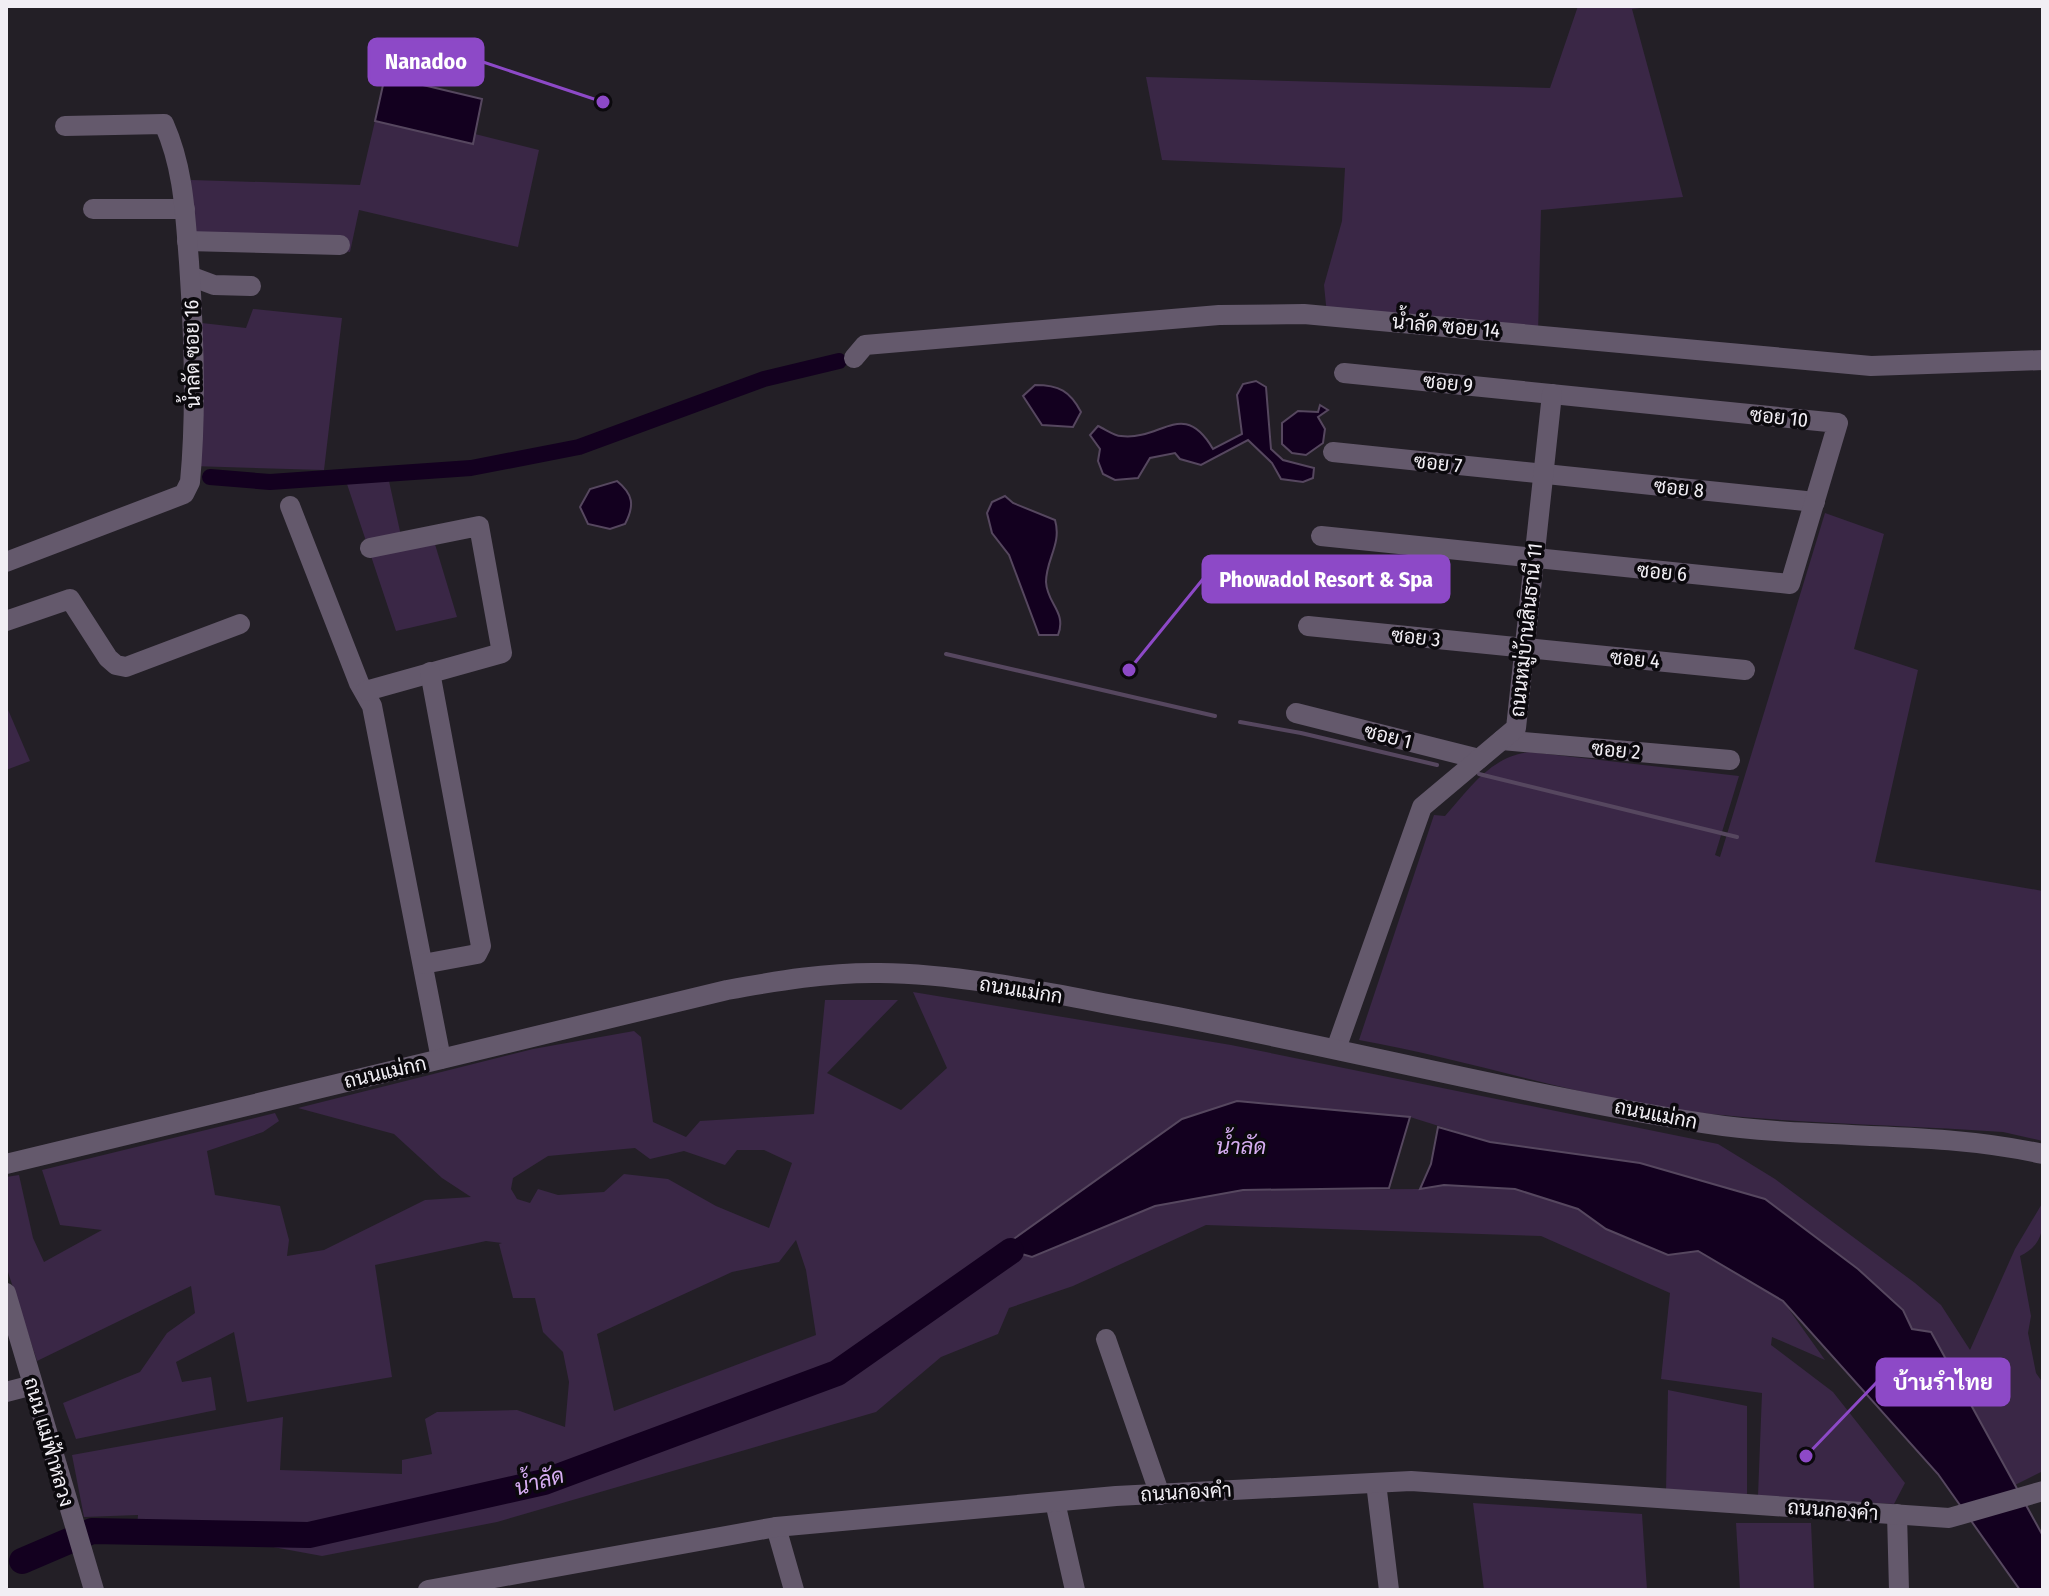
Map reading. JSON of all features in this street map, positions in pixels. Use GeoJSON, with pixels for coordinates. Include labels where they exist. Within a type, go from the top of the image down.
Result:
{"type":"FeatureCollection","features":[{"type":"Feature","properties":{"kind":"street","name":"น้ำลัด ซอย 16"},"geometry":{"type":"LineString","coordinates":[[6,562],[184,494],[190,482],[193,322],[190,276],[182,179],[164,124],[65,126]]}},
{"type":"Feature","properties":{"kind":"street"},"geometry":{"type":"LineString","coordinates":[[93,209],[185,209]]}},
{"type":"Feature","properties":{"kind":"street"},"geometry":{"type":"LineString","coordinates":[[187,241],[340,245]]}},
{"type":"Feature","properties":{"kind":"street"},"geometry":{"type":"LineString","coordinates":[[190,276],[214,285],[251,286]]}},
{"type":"Feature","properties":{"kind":"street","name":"น้ำลัด ซอย 14"},"geometry":{"type":"LineString","coordinates":[[854,358],[865,345],[1219,315],[1304,314],[1871,366],[2043,360]]}},
{"type":"Feature","properties":{"kind":"street","name":"ซอย 9"},"geometry":{"type":"LineString","coordinates":[[1344,373],[1552,394]]}},
{"type":"Feature","properties":{"kind":"street","name":"ถนนหมู่บ้านสินธานี 11"},"geometry":{"type":"LineString","coordinates":[[1336,1049],[1422,807],[1516,728],[1552,394]]}},
{"type":"Feature","properties":{"kind":"street","name":"ซอย 10"},"geometry":{"type":"LineString","coordinates":[[1552,394],[1838,423],[1790,584]]}},
{"type":"Feature","properties":{"kind":"street","name":"ซอย 7"},"geometry":{"type":"LineString","coordinates":[[1333,452],[1543,474]]}},
{"type":"Feature","properties":{"kind":"street","name":"ซอย 8"},"geometry":{"type":"LineString","coordinates":[[1543,474],[1815,502]]}},
{"type":"Feature","properties":{"kind":"street"},"geometry":{"type":"LineString","coordinates":[[290,506],[359,683],[372,706],[441,1059]]}},
{"type":"Feature","properties":{"kind":"street"},"geometry":{"type":"LineString","coordinates":[[366,691],[502,653],[479,526],[370,548]]}},
{"type":"Feature","properties":{"kind":"street","name":"ซอย 6"},"geometry":{"type":"LineString","coordinates":[[1321,536],[1790,584]]}},
{"type":"Feature","properties":{"kind":"street"},"geometry":{"type":"LineString","coordinates":[[6,621],[70,599],[108,658],[116,665],[126,667],[240,624]]}},
{"type":"Feature","properties":{"kind":"street","name":"ซอย 3"},"geometry":{"type":"LineString","coordinates":[[1308,626],[1524,649]]}},
{"type":"Feature","properties":{"kind":"street","name":"ซอย 4"},"geometry":{"type":"LineString","coordinates":[[1524,649],[1745,670]]}},
{"type":"Feature","properties":{"kind":"street"},"geometry":{"type":"LineString","coordinates":[[423,964],[477,954],[481,946],[430,672]]}},
{"type":"Feature","properties":{"kind":"street","name":"ซอย 1"},"geometry":{"type":"LineString","coordinates":[[1296,713],[1479,759]]}},
{"type":"Feature","properties":{"kind":"street","name":"ซอย 2"},"geometry":{"type":"LineString","coordinates":[[1502,740],[1730,760]]}},
{"type":"Feature","properties":{"kind":"street","name":"ถนนแม่กก"},"geometry":{"type":"LineString","coordinates":[[6,1164],[727,990],[794,979],[864,973],[926,976],[1028,990],[1702,1123],[1807,1133],[1966,1139],[2043,1154]]}},
{"type":"Feature","properties":{"kind":"street","name":"ถนน แม่ฟ้าหลวง"},"geometry":{"type":"LineString","coordinates":[[6,1293],[93,1587]]}},
{"type":"Feature","properties":{"kind":"street"},"geometry":{"type":"LineString","coordinates":[[1106,1339],[1160,1495]]}},
{"type":"Feature","properties":{"kind":"street"},"geometry":{"type":"LineString","coordinates":[[6,1392],[33,1385]]}},
{"type":"Feature","properties":{"kind":"street","name":"ถนนกองคำ"},"geometry":{"type":"LineString","coordinates":[[428,1590],[487,1584],[776,1527],[1160,1495],[1411,1481],[1949,1518],[2043,1491]]}},
{"type":"Feature","properties":{"kind":"street"},"geometry":{"type":"LineString","coordinates":[[1376,1483],[1389,1590]]}},
{"type":"Feature","properties":{"kind":"street"},"geometry":{"type":"LineString","coordinates":[[1055,1502],[1075,1590]]}},
{"type":"Feature","properties":{"kind":"street"},"geometry":{"type":"LineString","coordinates":[[1897,1514],[1899,1590]]}},
{"type":"Feature","properties":{"kind":"street"},"geometry":{"type":"LineString","coordinates":[[776,1527],[794,1590]]}},
{"type":"Feature","properties":{"kind":"shaded area"},"geometry":{"type":"Polygon","coordinates":[[[1578,6],[1657,6],[1632,9],[1683,197],[1541,210],[1538,334],[1327,315],[1324,285],[1342,221],[1345,168],[1162,160],[1146,77],[1550,88],[1578,6]]]}},
{"type":"Feature","properties":{"kind":"shaded area"},"geometry":{"type":"Polygon","coordinates":[[[375,121],[473,144],[475,134],[539,150],[518,247],[359,210],[350,252],[279,241],[193,242],[191,180],[360,185],[375,121]]]}},
{"type":"Feature","properties":{"kind":"shaded area"},"geometry":{"type":"Polygon","coordinates":[[[253,309],[342,318],[324,470],[192,466],[193,322],[246,328],[253,309]]]}},
{"type":"Feature","properties":{"kind":"shaded area"},"geometry":{"type":"Polygon","coordinates":[[[387,472],[403,545],[434,541],[457,617],[396,631],[344,475],[387,472]]]}},
{"type":"Feature","properties":{"kind":"shaded area"},"geometry":{"type":"Polygon","coordinates":[[[1825,513],[1884,534],[1854,649],[1918,670],[1875,862],[2043,891],[2043,1141],[2003,1132],[1784,1120],[1667,1108],[1578,1091],[1359,1040],[1434,815],[1445,816],[1482,775],[1504,760],[1530,752],[1739,776],[1715,855],[1720,857],[1825,513]]]}},
{"type":"Feature","properties":{"kind":"shaded area"},"geometry":{"type":"Polygon","coordinates":[[[6,705],[30,761],[6,770],[6,705]]]}},
{"type":"Feature","properties":{"kind":"shaded area"},"geometry":{"type":"Polygon","coordinates":[[[913,992],[1231,1045],[1718,1144],[1775,1179],[1915,1283],[1941,1305],[1970,1350],[2015,1249],[2043,1202],[2041,1234],[2034,1246],[2020,1256],[2031,1316],[2028,1333],[2036,1373],[2043,1383],[2043,1471],[2013,1486],[1931,1332],[1912,1329],[1903,1309],[1765,1199],[1640,1163],[1490,1142],[1410,1117],[1182,1119],[1002,1247],[1033,1257],[1155,1206],[1243,1190],[1420,1189],[1444,1185],[1515,1189],[1578,1209],[1606,1229],[1668,1255],[1698,1251],[1783,1301],[1825,1360],[1772,1337],[1771,1345],[1833,1392],[1905,1483],[1894,1504],[1758,1496],[1762,1393],[1661,1379],[1670,1293],[1541,1236],[1206,1225],[1073,1286],[1009,1308],[998,1334],[941,1357],[876,1412],[497,1522],[322,1556],[230,1539],[136,1540],[138,1515],[84,1517],[72,1455],[283,1417],[280,1470],[402,1474],[402,1460],[432,1454],[425,1419],[437,1412],[517,1410],[565,1427],[569,1382],[563,1352],[543,1332],[535,1298],[513,1298],[499,1244],[502,1243],[486,1241],[375,1265],[392,1377],[247,1402],[234,1332],[176,1362],[182,1382],[211,1377],[216,1410],[76,1439],[63,1403],[140,1372],[167,1333],[195,1313],[191,1286],[37,1361],[6,1266],[6,1177],[19,1175],[33,1238],[44,1262],[102,1230],[60,1225],[42,1170],[275,1113],[279,1121],[263,1132],[207,1151],[215,1195],[280,1206],[289,1240],[287,1256],[324,1250],[425,1200],[471,1197],[442,1178],[394,1134],[298,1108],[533,1049],[634,1031],[641,1037],[653,1122],[686,1137],[700,1121],[814,1114],[825,1000],[898,1000],[827,1073],[901,1110],[947,1068],[913,992]],[[635,1148],[548,1156],[513,1178],[511,1189],[517,1199],[530,1203],[538,1189],[558,1195],[604,1192],[624,1174],[668,1179],[716,1206],[769,1228],[792,1163],[764,1150],[737,1150],[725,1165],[684,1151],[650,1159],[635,1148]],[[796,1240],[779,1262],[732,1272],[597,1334],[614,1411],[816,1335],[806,1270],[796,1240]]]}},
{"type":"Feature","properties":{"kind":"shaded area"},"geometry":{"type":"Polygon","coordinates":[[[1668,1390],[1747,1406],[1747,1494],[1666,1492],[1668,1390]]]}},
{"type":"Feature","properties":{"kind":"shaded area"},"geometry":{"type":"Polygon","coordinates":[[[1473,1503],[1642,1514],[1647,1590],[1484,1590],[1473,1503]]]}},
{"type":"Feature","properties":{"kind":"shaded area"},"geometry":{"type":"Polygon","coordinates":[[[1736,1523],[1811,1523],[1814,1590],[1740,1590],[1736,1523]]]}},
{"type":"Feature","properties":{"kind":"water"},"geometry":{"type":"Polygon","coordinates":[[[385,76],[482,99],[473,144],[375,121],[385,76]]]}},
{"type":"Feature","properties":{"kind":"water"},"geometry":{"type":"Polygon","coordinates":[[[1256,381],[1266,387],[1271,449],[1283,460],[1314,468],[1313,478],[1303,482],[1281,479],[1272,463],[1248,440],[1201,465],[1180,459],[1175,453],[1150,458],[1138,478],[1115,480],[1103,474],[1098,461],[1100,449],[1090,435],[1098,426],[1118,436],[1135,436],[1171,425],[1192,426],[1213,449],[1242,434],[1237,395],[1243,384],[1256,381]]]}},
{"type":"Feature","properties":{"kind":"water"},"geometry":{"type":"Polygon","coordinates":[[[1035,385],[1057,388],[1073,399],[1081,412],[1073,427],[1042,425],[1023,396],[1035,385]]]}},
{"type":"Feature","properties":{"kind":"water"},"geometry":{"type":"Polygon","coordinates":[[[1320,405],[1328,410],[1318,417],[1325,429],[1323,443],[1306,455],[1292,453],[1282,444],[1282,423],[1298,411],[1318,412],[1320,405]]]}},
{"type":"Feature","properties":{"kind":"water"},"geometry":{"type":"Polygon","coordinates":[[[617,481],[631,500],[625,524],[610,529],[588,524],[580,507],[590,489],[617,481]]]}},
{"type":"Feature","properties":{"kind":"water"},"geometry":{"type":"Polygon","coordinates":[[[1005,496],[1013,503],[1055,520],[1057,537],[1046,582],[1060,620],[1058,635],[1039,635],[1009,555],[992,533],[987,513],[992,502],[1005,496]]]}},
{"type":"Feature","properties":{"kind":"water","name":"น้ำลัด"},"geometry":{"type":"Polygon","coordinates":[[[1237,1101],[1410,1117],[1389,1188],[1243,1190],[1155,1206],[1032,1257],[1001,1248],[1182,1119],[1237,1101]]]}},
{"type":"Feature","properties":{"kind":"water"},"geometry":{"type":"Polygon","coordinates":[[[1438,1127],[1490,1142],[1640,1163],[1765,1199],[1858,1269],[1903,1310],[1912,1329],[1931,1332],[2043,1536],[2043,1590],[2020,1590],[1938,1474],[1783,1301],[1698,1251],[1668,1255],[1606,1229],[1578,1209],[1515,1189],[1444,1185],[1420,1189],[1431,1164],[1438,1127]]]}},
{"type":"Feature","properties":{"kind":"waterway"},"geometry":{"type":"LineString","coordinates":[[210,477],[270,482],[471,468],[579,447],[764,379],[839,361]]}},
{"type":"Feature","properties":{"kind":"waterway"},"geometry":{"type":"LineString","coordinates":[[946,654],[1215,716]]}},
{"type":"Feature","properties":{"kind":"waterway"},"geometry":{"type":"LineString","coordinates":[[1240,722],[1437,765]]}},
{"type":"Feature","properties":{"kind":"waterway"},"geometry":{"type":"LineString","coordinates":[[1479,774],[1737,837]]}},
{"type":"Feature","properties":{"kind":"waterway","name":"น้ำลัด"},"geometry":{"type":"LineString","coordinates":[[22,1561],[92,1531],[309,1535],[544,1482],[837,1373],[1011,1251]]}},
{"type":"Feature","properties":{"kind":"place","name":"Nanadoo"},"geometry":{"type":"Point","coordinates":[603,102]}},
{"type":"Feature","properties":{"kind":"place","name":"Phowadol Resort & Spa"},"geometry":{"type":"Point","coordinates":[1129,670]}},
{"type":"Feature","properties":{"kind":"place","name":"บ้านรำไทย"},"geometry":{"type":"Point","coordinates":[1806,1456]}}]}
